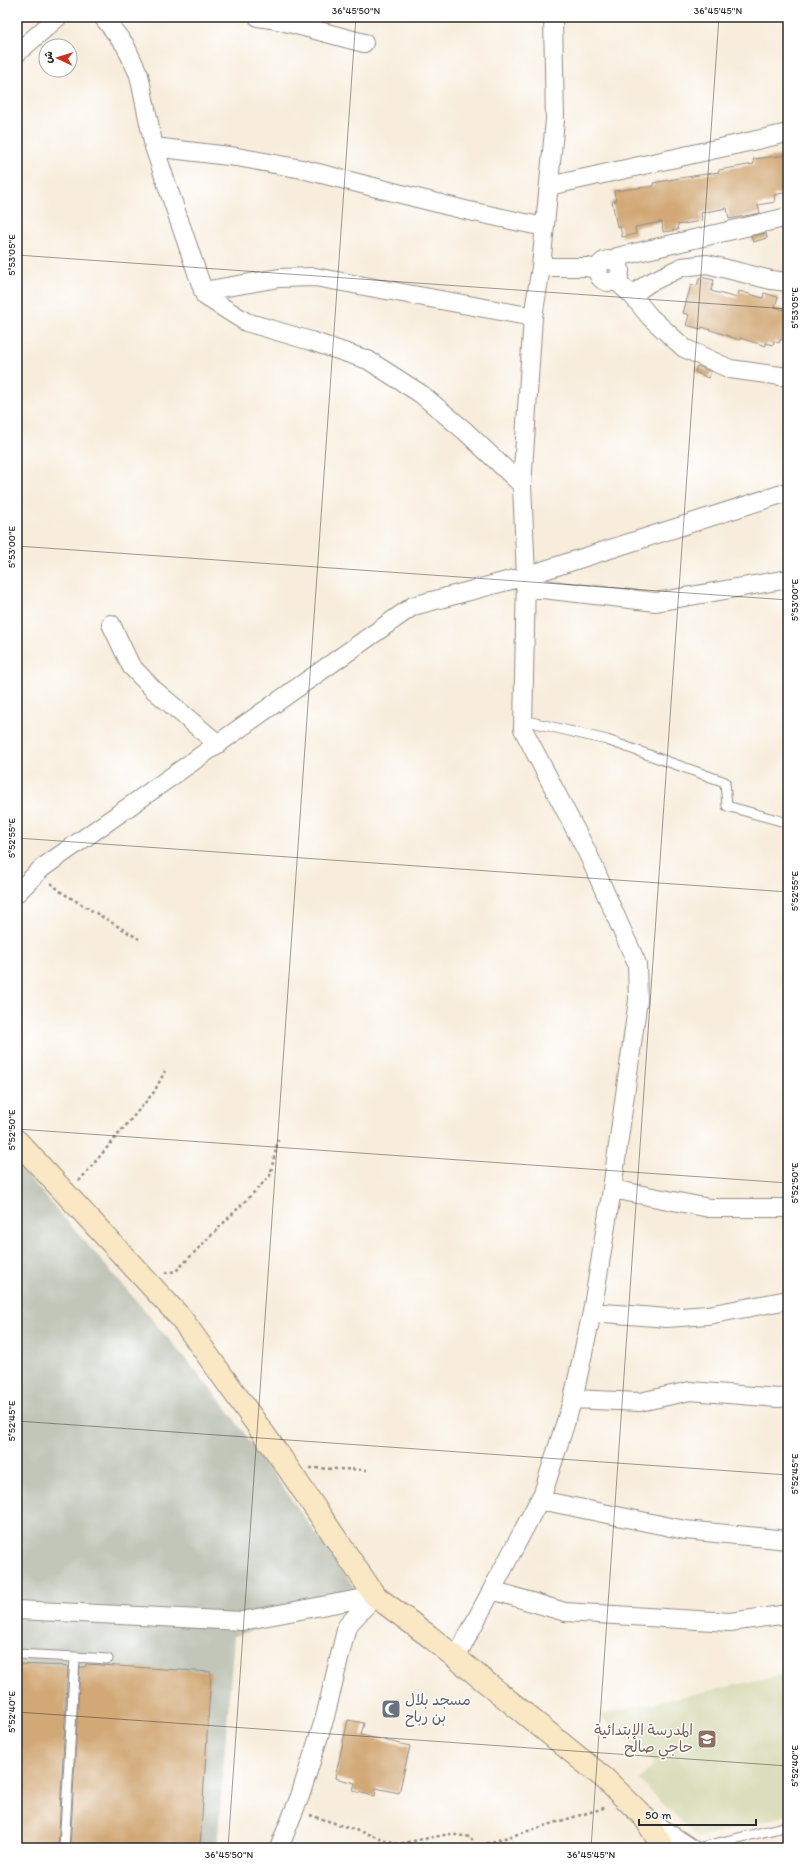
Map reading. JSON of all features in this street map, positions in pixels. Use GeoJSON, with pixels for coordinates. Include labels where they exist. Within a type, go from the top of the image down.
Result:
{"type":"FeatureCollection","features":[{"type":"Feature","properties":{"kind":"main road"},"geometry":{"type":"LineString","coordinates":[[17,1141],[181,1318],[287,1467],[375,1596],[456,1658],[604,1778],[645,1818],[663,1848]]}},
{"type":"Feature","properties":{"kind":"street"},"geometry":{"type":"LineString","coordinates":[[17,53],[58,17]]}},
{"type":"Feature","properties":{"kind":"street"},"geometry":{"type":"LineString","coordinates":[[103,17],[126,45],[139,75],[154,147],[205,296],[246,322],[368,360],[421,394],[465,430],[522,485]]}},
{"type":"Feature","properties":{"kind":"street"},"geometry":{"type":"LineString","coordinates":[[258,17],[278,20],[364,43]]}},
{"type":"Feature","properties":{"kind":"street"},"geometry":{"type":"LineString","coordinates":[[456,1658],[540,1500],[573,1399],[592,1312],[612,1189],[638,1000],[637,964],[588,854],[523,729],[526,581],[522,485],[533,317],[541,267],[554,120],[553,17]]}},
{"type":"Feature","properties":{"kind":"street"},"geometry":{"type":"LineString","coordinates":[[549,186],[788,133]]}},
{"type":"Feature","properties":{"kind":"street"},"geometry":{"type":"LineString","coordinates":[[154,147],[237,157],[302,169],[465,210],[544,227]]}},
{"type":"Feature","properties":{"kind":"street"},"geometry":{"type":"LineString","coordinates":[[788,217],[617,257],[606,265],[599,274],[603,280],[609,282],[615,280],[632,295],[650,317],[684,348],[730,369],[788,376]]}},
{"type":"Feature","properties":{"kind":"street"},"geometry":{"type":"LineString","coordinates":[[632,295],[649,283],[682,267],[707,264],[771,280],[788,282]]}},
{"type":"Feature","properties":{"kind":"street"},"geometry":{"type":"LineString","coordinates":[[541,267],[586,267],[606,265]]}},
{"type":"Feature","properties":{"kind":"street"},"geometry":{"type":"LineString","coordinates":[[203,291],[280,278],[315,276],[533,317]]}},
{"type":"Feature","properties":{"kind":"street"},"geometry":{"type":"LineString","coordinates":[[17,893],[39,871],[413,606],[526,581],[788,492]]}},
{"type":"Feature","properties":{"kind":"street"},"geometry":{"type":"LineString","coordinates":[[526,581],[656,602],[788,580]]}},
{"type":"Feature","properties":{"kind":"street"},"geometry":{"type":"LineString","coordinates":[[111,624],[131,666],[154,690],[218,744]]}},
{"type":"Feature","properties":{"kind":"street"},"geometry":{"type":"LineString","coordinates":[[612,1189],[709,1208],[788,1208]]}},
{"type":"Feature","properties":{"kind":"street"},"geometry":{"type":"LineString","coordinates":[[592,1312],[667,1318],[708,1315],[788,1300]]}},
{"type":"Feature","properties":{"kind":"street"},"geometry":{"type":"LineString","coordinates":[[573,1399],[640,1402],[690,1391],[778,1398],[788,1397]]}},
{"type":"Feature","properties":{"kind":"street"},"geometry":{"type":"LineString","coordinates":[[540,1500],[685,1530],[788,1540]]}},
{"type":"Feature","properties":{"kind":"street"},"geometry":{"type":"LineString","coordinates":[[492,1590],[565,1612],[730,1622],[788,1614]]}},
{"type":"Feature","properties":{"kind":"street"},"geometry":{"type":"LineString","coordinates":[[17,1610],[242,1621],[375,1596]]}},
{"type":"Feature","properties":{"kind":"street"},"geometry":{"type":"LineString","coordinates":[[279,1848],[294,1810],[325,1718],[348,1626],[375,1596]]}},
{"type":"Feature","properties":{"kind":"street"},"geometry":{"type":"LineString","coordinates":[[645,1818],[691,1848]]}},
{"type":"Feature","properties":{"kind":"lane"},"geometry":{"type":"LineString","coordinates":[[523,720],[607,740],[725,782],[727,806],[788,823]]}},
{"type":"Feature","properties":{"kind":"lane"},"geometry":{"type":"LineString","coordinates":[[17,1654],[108,1660]]}},
{"type":"Feature","properties":{"kind":"lane"},"geometry":{"type":"LineString","coordinates":[[64,1848],[75,1657]]}},
{"type":"Feature","properties":{"kind":"lane"},"geometry":{"type":"LineString","coordinates":[[697,1848],[788,1826]]}},
{"type":"Feature","properties":{"kind":"path"},"geometry":{"type":"LineString","coordinates":[[39,871],[61,892],[139,939]]}},
{"type":"Feature","properties":{"kind":"path"},"geometry":{"type":"LineString","coordinates":[[68,1196],[154,1092],[165,1071]]}},
{"type":"Feature","properties":{"kind":"path"},"geometry":{"type":"LineString","coordinates":[[143,1277],[176,1271],[270,1176],[278,1140]]}},
{"type":"Feature","properties":{"kind":"path"},"geometry":{"type":"LineString","coordinates":[[287,1467],[368,1470]]}},
{"type":"Feature","properties":{"kind":"path"},"geometry":{"type":"LineString","coordinates":[[294,1810],[398,1844],[449,1834],[472,1837],[475,1847],[627,1801]]}},
{"type":"Feature","properties":{"kind":"path"},"geometry":{"type":"LineString","coordinates":[[395,1843],[396,1848]]}},
{"type":"Feature","properties":{"kind":"shaded area"},"geometry":{"type":"Polygon","coordinates":[[[17,1164],[134,1298],[224,1405],[362,1598],[234,1636],[217,1848],[17,1848],[17,1164]]]}},
{"type":"Feature","properties":{"kind":"shaded area","name":"المدرسة الإبتدائية حاجي صالح"},"geometry":{"type":"Polygon","coordinates":[[[788,1673],[788,1815],[698,1838],[639,1780],[654,1764],[599,1715],[788,1673]]]}},
{"type":"Feature","properties":{"kind":"building"},"geometry":{"type":"Polygon","coordinates":[[[788,155],[788,192],[774,195],[775,202],[758,205],[760,213],[729,219],[727,208],[701,213],[702,221],[677,225],[678,230],[663,232],[662,222],[635,227],[636,234],[622,237],[620,226],[617,227],[612,201],[616,201],[614,191],[654,186],[653,183],[719,172],[719,170],[754,164],[753,159],[788,155]]]}},
{"type":"Feature","properties":{"kind":"building"},"geometry":{"type":"Polygon","coordinates":[[[766,233],[767,238],[753,242],[751,236],[766,233]]]}},
{"type":"Feature","properties":{"kind":"building"},"geometry":{"type":"Polygon","coordinates":[[[700,277],[714,280],[711,291],[737,298],[739,291],[763,298],[764,293],[778,297],[775,307],[788,311],[788,341],[781,339],[779,343],[774,341],[773,345],[766,343],[766,346],[740,338],[740,340],[702,327],[701,329],[686,325],[689,315],[683,313],[691,285],[697,286],[700,277]]]}},
{"type":"Feature","properties":{"kind":"building"},"geometry":{"type":"Polygon","coordinates":[[[697,366],[711,372],[708,378],[695,372],[697,366]]]}},
{"type":"Feature","properties":{"kind":"building"},"geometry":{"type":"Polygon","coordinates":[[[17,1664],[68,1666],[58,1848],[17,1848],[17,1664]]]}},
{"type":"Feature","properties":{"kind":"building"},"geometry":{"type":"Polygon","coordinates":[[[86,1664],[211,1672],[200,1848],[70,1848],[80,1667],[85,1667],[86,1664]]]}},
{"type":"Feature","properties":{"kind":"building"},"geometry":{"type":"Polygon","coordinates":[[[348,1720],[364,1723],[361,1735],[410,1746],[399,1793],[376,1788],[375,1796],[353,1791],[355,1783],[335,1778],[348,1720]]]}},
{"type":"Feature","properties":{"kind":"place","name":"مسجد بلال بن رباح"},"geometry":{"type":"Point","coordinates":[391,1709]}},
{"type":"Feature","properties":{"kind":"place","name":"المدرسة الإبتدائية حاجي صالح"},"geometry":{"type":"Point","coordinates":[707,1739]}}]}
